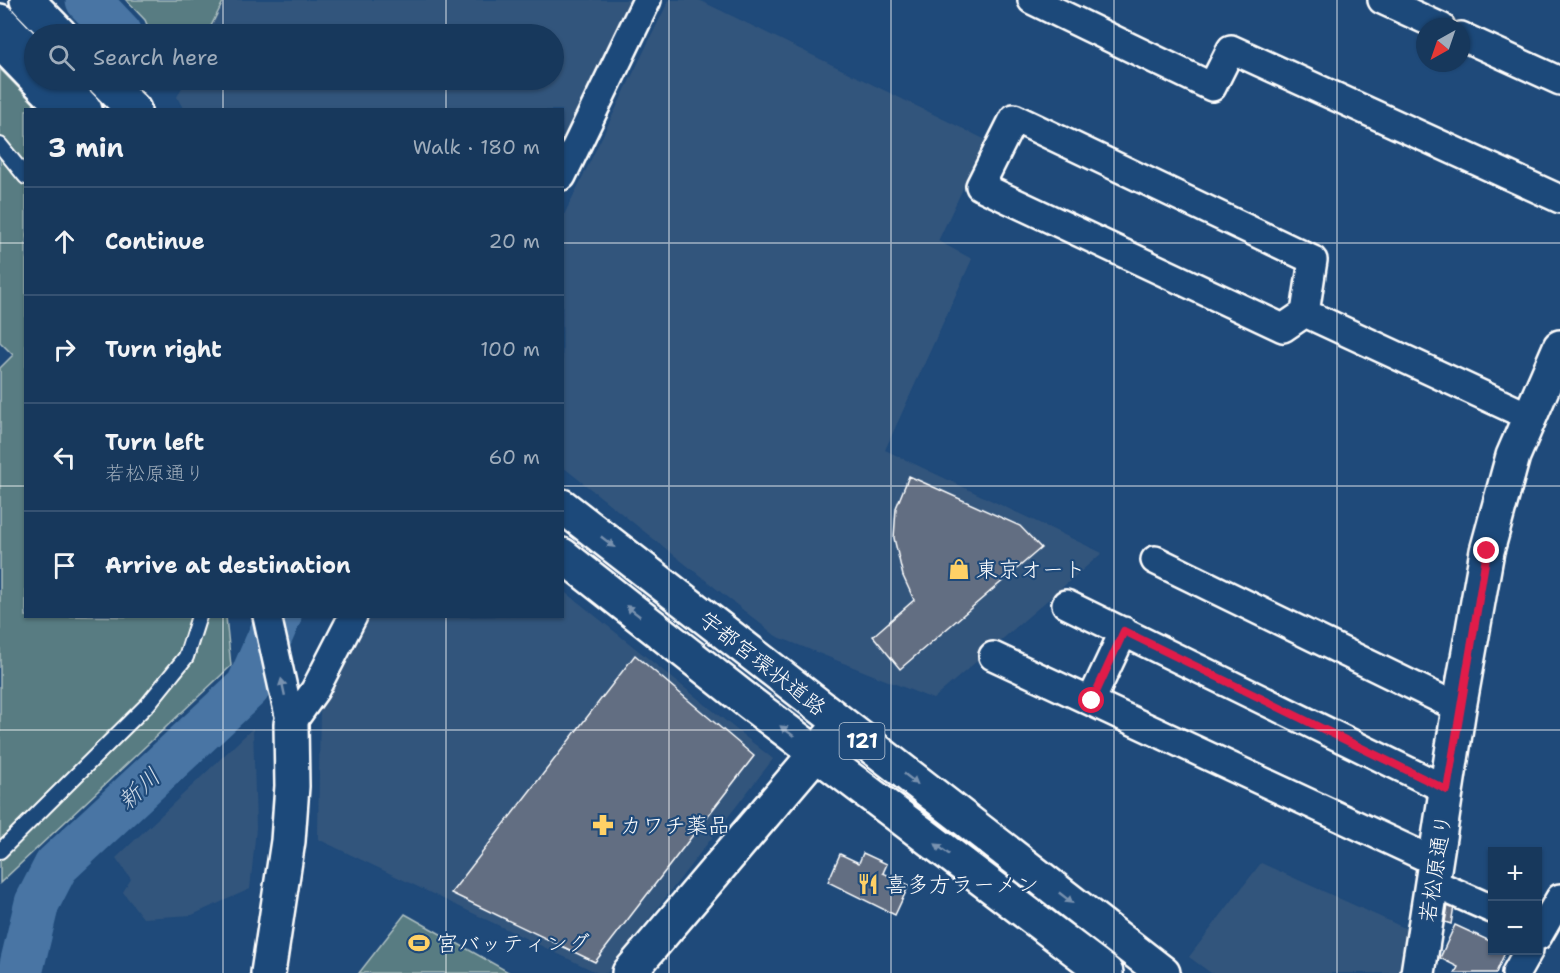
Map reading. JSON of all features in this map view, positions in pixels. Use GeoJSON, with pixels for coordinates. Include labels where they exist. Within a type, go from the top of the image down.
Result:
{"type":"FeatureCollection","features":[{"type":"Feature","properties":{"kind":"main road"},"geometry":{"type":"LineString","coordinates":[[27,0],[50,24]]}},
{"type":"Feature","properties":{"kind":"main road"},"geometry":{"type":"LineString","coordinates":[[0,21],[24,46]]}},
{"type":"Feature","properties":{"kind":"main road"},"geometry":{"type":"LineString","coordinates":[[66,90],[84,108]]}},
{"type":"Feature","properties":{"kind":"main road"},"geometry":{"type":"LineString","coordinates":[[114,90],[132,108]]}},
{"type":"Feature","properties":{"kind":"main road","name":"若松原通り"},"geometry":{"type":"LineString","coordinates":[[1418,973],[1459,708],[1487,551],[1512,456],[1560,347]]}},
{"type":"Feature","properties":{"kind":"main road","name":"宇都宮環状道路"},"geometry":{"type":"LineString","coordinates":[[564,508],[840,724],[1164,973]]}},
{"type":"Feature","properties":{"kind":"main road","name":"宇都宮環状道路"},"geometry":{"type":"LineString","coordinates":[[564,557],[816,754],[1106,973]]}},
{"type":"Feature","properties":{"kind":"main road"},"geometry":{"type":"LineString","coordinates":[[268,973],[288,841],[292,786],[291,724]]}},
{"type":"Feature","properties":{"kind":"main road"},"geometry":{"type":"LineString","coordinates":[[629,973],[840,724]]}},
{"type":"Feature","properties":{"kind":"street"},"geometry":{"type":"LineString","coordinates":[[564,172],[647,0]]}},
{"type":"Feature","properties":{"kind":"street"},"geometry":{"type":"LineString","coordinates":[[1032,0],[1212,87],[1231,49],[1560,199]]}},
{"type":"Feature","properties":{"kind":"street"},"geometry":{"type":"LineString","coordinates":[[1382,0],[1421,18]]}},
{"type":"Feature","properties":{"kind":"street"},"geometry":{"type":"LineString","coordinates":[[1470,40],[1560,81]]}},
{"type":"Feature","properties":{"kind":"street"},"geometry":{"type":"LineString","coordinates":[[0,46],[24,71]]}},
{"type":"Feature","properties":{"kind":"street"},"geometry":{"type":"LineString","coordinates":[[43,90],[60,108]]}},
{"type":"Feature","properties":{"kind":"street"},"geometry":{"type":"LineString","coordinates":[[1014,118],[1312,260],[1305,313],[1283,328],[980,186],[1014,118]]}},
{"type":"Feature","properties":{"kind":"street"},"geometry":{"type":"LineString","coordinates":[[1305,313],[1528,416]]}},
{"type":"Feature","properties":{"kind":"street"},"geometry":{"type":"LineString","coordinates":[[1155,560],[1459,708]]}},
{"type":"Feature","properties":{"kind":"street"},"geometry":{"type":"LineString","coordinates":[[1066,604],[1447,790]]}},
{"type":"Feature","properties":{"kind":"street"},"geometry":{"type":"LineString","coordinates":[[267,618],[291,724]]}},
{"type":"Feature","properties":{"kind":"street"},"geometry":{"type":"LineString","coordinates":[[291,724],[320,682],[352,618]]}},
{"type":"Feature","properties":{"kind":"street"},"geometry":{"type":"LineString","coordinates":[[1092,701],[1124,631]]}},
{"type":"Feature","properties":{"kind":"street"},"geometry":{"type":"LineString","coordinates":[[993,656],[1092,701],[1435,872],[1488,906]]}},
{"type":"Feature","properties":{"kind":"street"},"geometry":{"type":"LineString","coordinates":[[1542,927],[1560,898]]}},
{"type":"Feature","properties":{"kind":"street"},"geometry":{"type":"LineString","coordinates":[[1516,973],[1526,955]]}},
{"type":"Feature","properties":{"kind":"lane"},"geometry":{"type":"LineString","coordinates":[[0,145],[24,175]]}},
{"type":"Feature","properties":{"kind":"lane"},"geometry":{"type":"LineString","coordinates":[[0,851],[148,704],[186,657],[198,618]]}},
{"type":"Feature","properties":{"kind":"shaded area"},"geometry":{"type":"Polygon","coordinates":[[[224,0],[631,0],[564,140],[564,108],[183,108],[177,97],[181,90],[564,90],[564,24],[212,24],[224,0]]]}},
{"type":"Feature","properties":{"kind":"shaded area"},"geometry":{"type":"Polygon","coordinates":[[[669,0],[699,0],[986,140],[938,241],[972,259],[885,450],[1102,553],[933,699],[776,636],[564,468],[564,215],[669,0]]]}},
{"type":"Feature","properties":{"kind":"shaded area"},"geometry":{"type":"Polygon","coordinates":[[[564,591],[773,759],[607,973],[598,973],[318,839],[320,709],[366,618],[564,618],[564,591]]]}},
{"type":"Feature","properties":{"kind":"shaded area"},"geometry":{"type":"Polygon","coordinates":[[[253,728],[256,828],[250,889],[192,915],[143,918],[123,892],[131,879],[116,858],[253,728]]]}},
{"type":"Feature","properties":{"kind":"shaded area"},"geometry":{"type":"Polygon","coordinates":[[[1261,863],[1409,930],[1400,973],[1211,973],[1189,957],[1261,863]]]}},
{"type":"Feature","properties":{"kind":"green space"},"geometry":{"type":"Polygon","coordinates":[[[126,0],[224,0],[212,24],[147,24],[126,0]]]}},
{"type":"Feature","properties":{"kind":"green space"},"geometry":{"type":"Polygon","coordinates":[[[0,69],[38,108],[24,108],[24,618],[226,618],[231,666],[0,883],[0,368],[13,355],[0,342],[0,69]]]}},
{"type":"Feature","properties":{"kind":"green space","name":"宮バッティング"},"geometry":{"type":"Polygon","coordinates":[[[405,914],[510,973],[359,973],[405,914]]]}},
{"type":"Feature","properties":{"kind":"building","name":"東京オート"},"geometry":{"type":"Polygon","coordinates":[[[909,476],[1020,526],[1041,548],[900,669],[873,636],[914,600],[903,576],[894,538],[896,508],[909,476]]]}},
{"type":"Feature","properties":{"kind":"building","name":"カワチ薬品"},"geometry":{"type":"Polygon","coordinates":[[[635,655],[754,756],[595,962],[451,893],[635,655]]]}},
{"type":"Feature","properties":{"kind":"building","name":"喜多方ラーメン"},"geometry":{"type":"Polygon","coordinates":[[[863,853],[887,864],[883,873],[909,885],[895,915],[828,882],[840,854],[859,863],[863,853]]]}},
{"type":"Feature","properties":{"kind":"building"},"geometry":{"type":"Polygon","coordinates":[[[1448,905],[1454,906],[1451,924],[1445,922],[1448,905]]]}},
{"type":"Feature","properties":{"kind":"building"},"geometry":{"type":"Polygon","coordinates":[[[1455,925],[1488,940],[1488,955],[1504,955],[1496,973],[1455,973],[1458,967],[1440,958],[1455,925]]]}},
{"type":"Feature","properties":{"kind":"waterway","name":"新川"},"geometry":{"type":"LineString","coordinates":[[88,0],[111,24]]}},
{"type":"Feature","properties":{"kind":"waterway","name":"新川"},"geometry":{"type":"LineString","coordinates":[[20,973],[37,903],[56,866],[248,687],[278,618]]}},
{"type":"Feature","properties":{"kind":"place","name":"東京オート"},"geometry":{"type":"Point","coordinates":[959,569]}},
{"type":"Feature","properties":{"kind":"place","name":"カワチ薬品"},"geometry":{"type":"Point","coordinates":[603,825]}},
{"type":"Feature","properties":{"kind":"place","name":"喜多方ラーメン"},"geometry":{"type":"Point","coordinates":[868,884]}},
{"type":"Feature","properties":{"kind":"place","name":"宮バッティング"},"geometry":{"type":"Point","coordinates":[419,943]}},
{"type":"Feature","properties":{"kind":"route"},"geometry":{"type":"LineString","coordinates":[[1092,701],[1124,631],[1447,790],[1487,551]]}}]}
